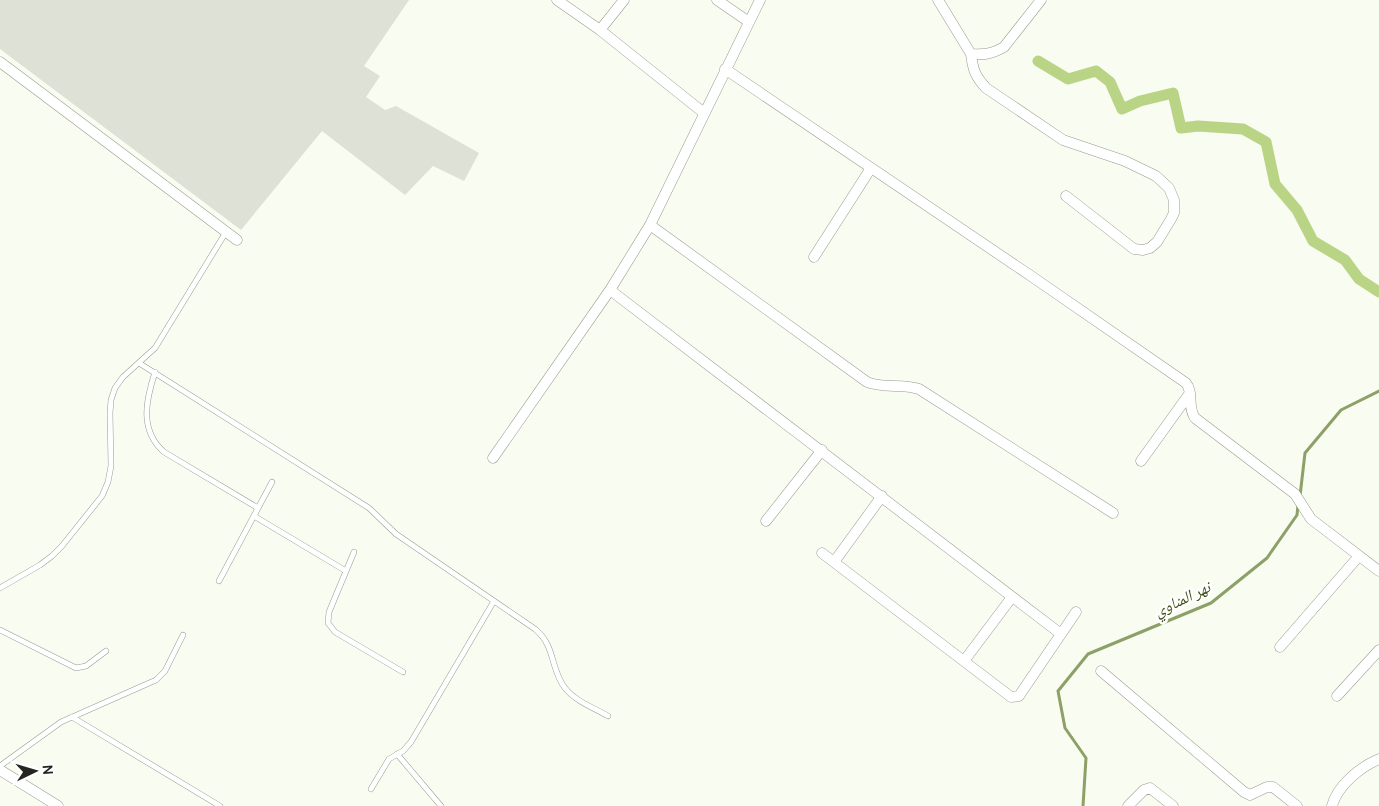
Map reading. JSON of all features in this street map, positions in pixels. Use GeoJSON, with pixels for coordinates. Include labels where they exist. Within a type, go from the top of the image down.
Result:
{"type":"FeatureCollection","features":[{"type":"Feature","properties":{"kind":"street"},"geometry":{"type":"LineString","coordinates":[[557,0],[600,30],[704,113]]}},
{"type":"Feature","properties":{"kind":"street"},"geometry":{"type":"LineString","coordinates":[[600,30],[624,0]]}},
{"type":"Feature","properties":{"kind":"street"},"geometry":{"type":"LineString","coordinates":[[717,0],[749,22]]}},
{"type":"Feature","properties":{"kind":"street"},"geometry":{"type":"LineString","coordinates":[[493,458],[610,290],[650,224],[760,0]]}},
{"type":"Feature","properties":{"kind":"street"},"geometry":{"type":"LineString","coordinates":[[938,0],[971,54],[977,79],[986,88],[1063,140],[1125,161],[1156,176],[1169,188],[1174,200],[1174,213],[1156,242],[1150,248],[1143,250],[1134,249],[1066,196]]}},
{"type":"Feature","properties":{"kind":"street"},"geometry":{"type":"LineString","coordinates":[[971,54],[986,55],[1004,47],[1042,0]]}},
{"type":"Feature","properties":{"kind":"street"},"geometry":{"type":"LineString","coordinates":[[0,62],[237,240]]}},
{"type":"Feature","properties":{"kind":"street"},"geometry":{"type":"LineString","coordinates":[[725,69],[1186,383],[1190,388],[1191,410],[1195,418],[1295,494],[1311,519],[1379,572]]}},
{"type":"Feature","properties":{"kind":"street"},"geometry":{"type":"LineString","coordinates":[[814,257],[871,168]]}},
{"type":"Feature","properties":{"kind":"street"},"geometry":{"type":"LineString","coordinates":[[650,224],[862,379],[878,385],[904,385],[919,389],[1113,513]]}},
{"type":"Feature","properties":{"kind":"street"},"geometry":{"type":"LineString","coordinates":[[610,290],[1061,634]]}},
{"type":"Feature","properties":{"kind":"street"},"geometry":{"type":"LineString","coordinates":[[1140,461],[1190,393]]}},
{"type":"Feature","properties":{"kind":"street"},"geometry":{"type":"LineString","coordinates":[[766,521],[822,450]]}},
{"type":"Feature","properties":{"kind":"street"},"geometry":{"type":"LineString","coordinates":[[834,562],[882,496]]}},
{"type":"Feature","properties":{"kind":"street"},"geometry":{"type":"LineString","coordinates":[[822,553],[1008,695],[1015,697],[1022,693],[1076,612]]}},
{"type":"Feature","properties":{"kind":"street"},"geometry":{"type":"LineString","coordinates":[[1280,647],[1359,556]]}},
{"type":"Feature","properties":{"kind":"street"},"geometry":{"type":"LineString","coordinates":[[964,661],[1012,598]]}},
{"type":"Feature","properties":{"kind":"street"},"geometry":{"type":"LineString","coordinates":[[1337,696],[1379,650]]}},
{"type":"Feature","properties":{"kind":"street"},"geometry":{"type":"LineString","coordinates":[[1101,670],[1244,792],[1250,795],[1267,787],[1273,787],[1297,806]]}},
{"type":"Feature","properties":{"kind":"street"},"geometry":{"type":"LineString","coordinates":[[1332,806],[1334,797],[1348,780],[1376,763]]}},
{"type":"Feature","properties":{"kind":"street"},"geometry":{"type":"LineString","coordinates":[[0,768],[58,806]]}},
{"type":"Feature","properties":{"kind":"street"},"geometry":{"type":"LineString","coordinates":[[1128,806],[1144,790],[1150,788],[1173,806]]}},
{"type":"Feature","properties":{"kind":"lane"},"geometry":{"type":"LineString","coordinates":[[0,588],[52,556],[102,496],[108,482],[111,466],[110,413],[111,400],[116,388],[123,377],[155,348],[226,231]]}},
{"type":"Feature","properties":{"kind":"lane"},"geometry":{"type":"LineString","coordinates":[[139,363],[369,508],[391,530],[535,629],[544,638],[550,649],[561,682],[566,689],[580,700],[608,716]]}},
{"type":"Feature","properties":{"kind":"lane"},"geometry":{"type":"LineString","coordinates":[[155,372],[147,399],[146,416],[150,433],[157,447],[258,508]]}},
{"type":"Feature","properties":{"kind":"lane"},"geometry":{"type":"LineString","coordinates":[[219,581],[272,482]]}},
{"type":"Feature","properties":{"kind":"lane"},"geometry":{"type":"LineString","coordinates":[[254,516],[346,571]]}},
{"type":"Feature","properties":{"kind":"lane"},"geometry":{"type":"LineString","coordinates":[[354,552],[328,617],[331,628],[403,672]]}},
{"type":"Feature","properties":{"kind":"lane"},"geometry":{"type":"LineString","coordinates":[[372,789],[389,759],[407,747],[411,742],[494,601]]}},
{"type":"Feature","properties":{"kind":"lane"},"geometry":{"type":"LineString","coordinates":[[0,630],[76,668],[86,666],[106,651]]}},
{"type":"Feature","properties":{"kind":"lane"},"geometry":{"type":"LineString","coordinates":[[0,768],[56,726],[156,680],[165,671],[183,635]]}},
{"type":"Feature","properties":{"kind":"lane"},"geometry":{"type":"LineString","coordinates":[[72,717],[220,806]]}},
{"type":"Feature","properties":{"kind":"lane"},"geometry":{"type":"LineString","coordinates":[[397,754],[441,806]]}},
{"type":"Feature","properties":{"kind":"building"},"geometry":{"type":"Polygon","coordinates":[[[0,0],[409,0],[364,66],[380,76],[366,97],[385,110],[396,106],[479,153],[464,181],[433,166],[405,195],[322,131],[241,230],[0,49],[0,0]]]}},
{"type":"Feature","properties":{"kind":"waterway"},"geometry":{"type":"LineString","coordinates":[[1038,61],[1068,79],[1096,71],[1110,82],[1122,109],[1140,101],[1173,93],[1181,128],[1198,126],[1243,129],[1266,142],[1275,184],[1297,210],[1313,241],[1345,260],[1359,279],[1379,292]]}},
{"type":"Feature","properties":{"kind":"waterway","name":"نهر المناوي"},"geometry":{"type":"LineString","coordinates":[[1300,496],[1305,453],[1341,410],[1379,391]]}},
{"type":"Feature","properties":{"kind":"waterway","name":"نهر المناوي"},"geometry":{"type":"LineString","coordinates":[[1083,806],[1086,758],[1065,728],[1058,691],[1088,654],[1211,603],[1267,558],[1297,515],[1298,505]]}}]}
